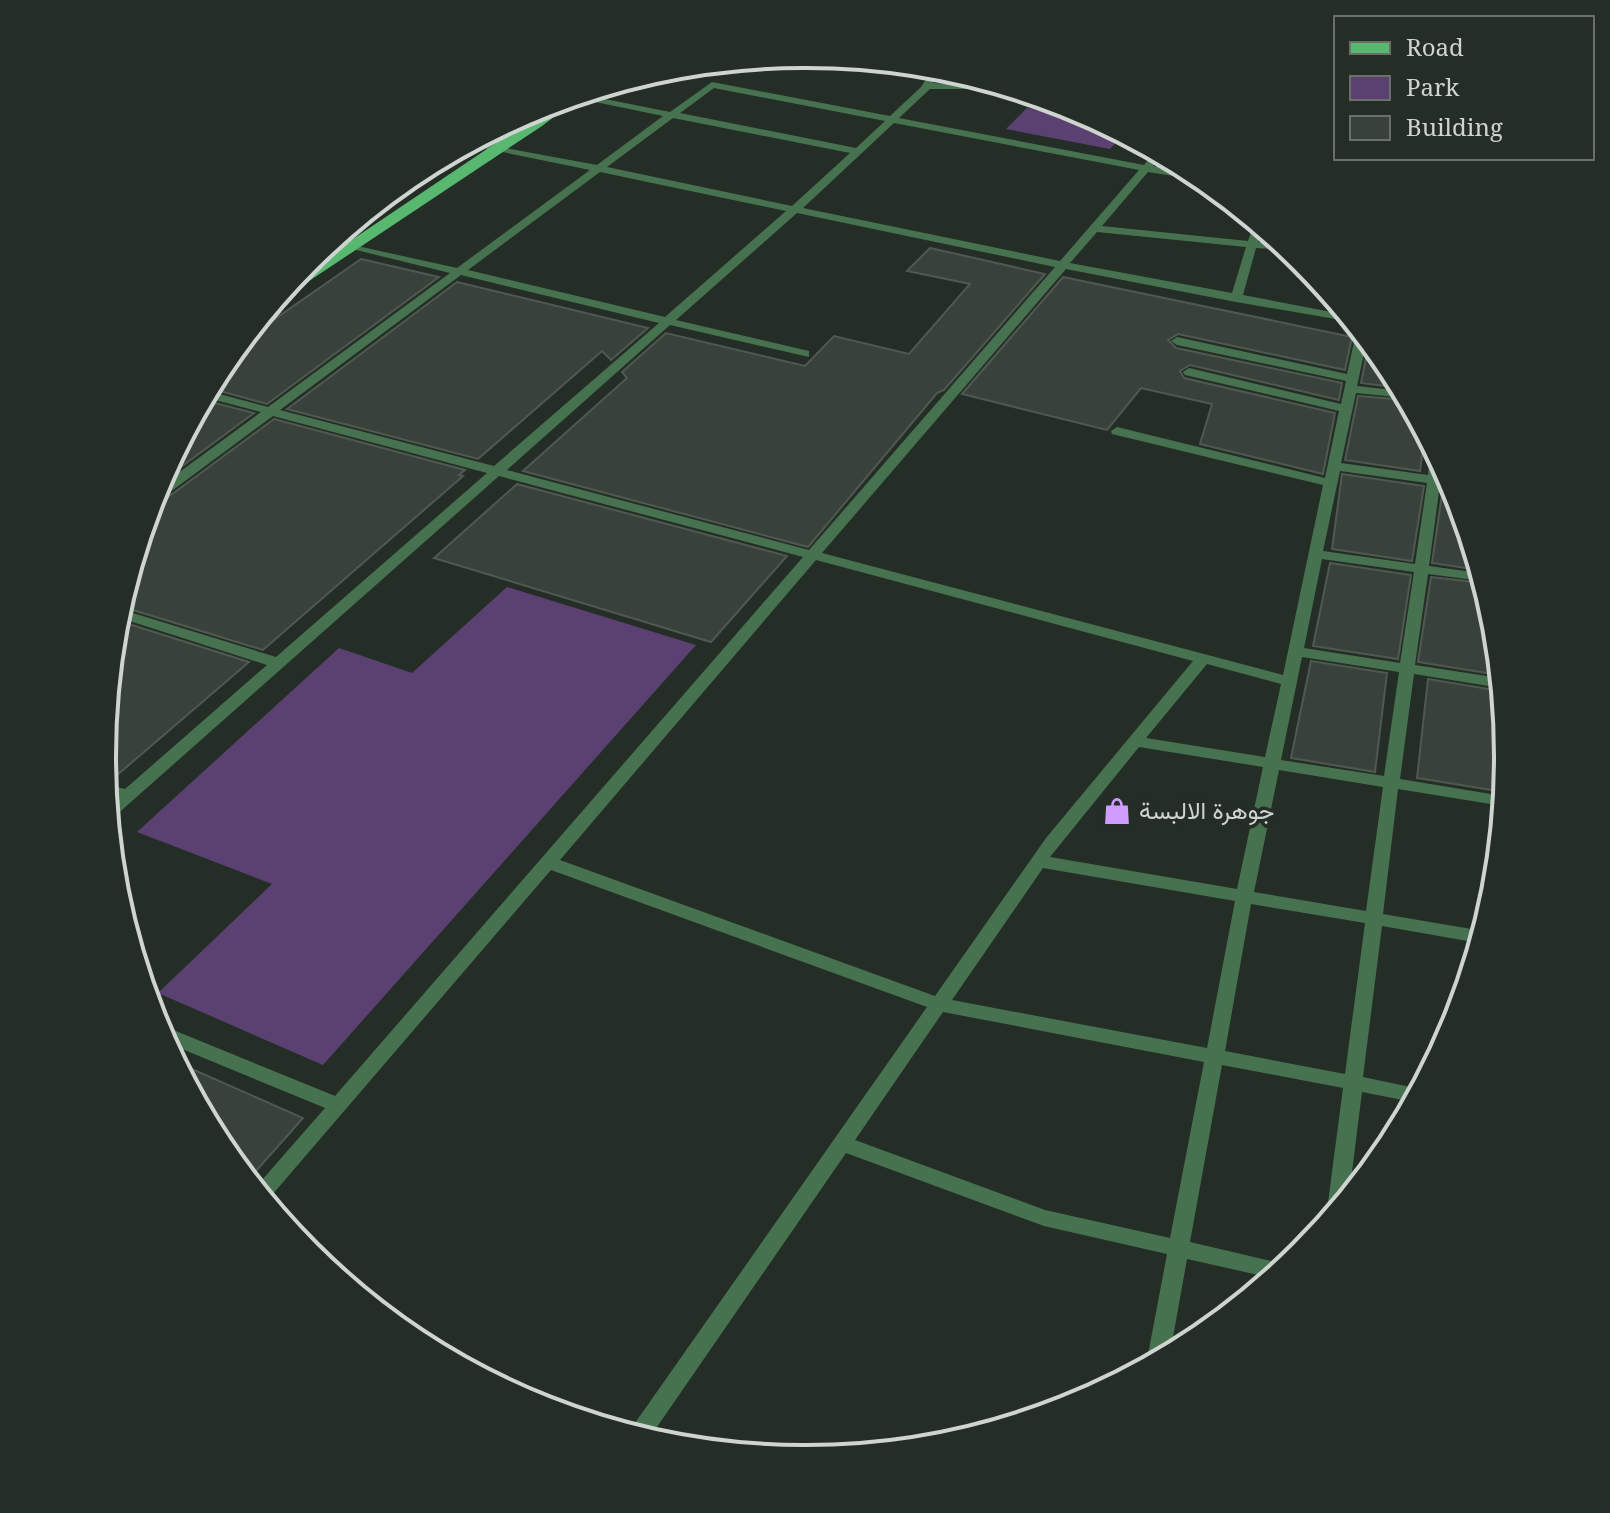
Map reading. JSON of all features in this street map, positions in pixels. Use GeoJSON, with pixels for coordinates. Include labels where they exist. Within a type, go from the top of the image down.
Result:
{"type":"FeatureCollection","features":[{"type":"Feature","properties":{"kind":"main road"},"geometry":{"type":"LineString","coordinates":[[323,265],[536,123]]}},
{"type":"Feature","properties":{"kind":"main road"},"geometry":{"type":"LineString","coordinates":[[395,204],[453,165]]}},
{"type":"Feature","properties":{"kind":"street"},"geometry":{"type":"LineString","coordinates":[[118,804],[795,209],[931,80]]}},
{"type":"Feature","properties":{"kind":"street"},"geometry":{"type":"LineString","coordinates":[[174,482],[712,85],[1168,171]]}},
{"type":"Feature","properties":{"kind":"street"},"geometry":{"type":"LineString","coordinates":[[927,86],[965,87]]}},
{"type":"Feature","properties":{"kind":"street"},"geometry":{"type":"LineString","coordinates":[[598,100],[857,151]]}},
{"type":"Feature","properties":{"kind":"street"},"geometry":{"type":"LineString","coordinates":[[487,146],[1064,265],[1334,316]]}},
{"type":"Feature","properties":{"kind":"street"},"geometry":{"type":"LineString","coordinates":[[268,1187],[1152,162]]}},
{"type":"Feature","properties":{"kind":"street"},"geometry":{"type":"LineString","coordinates":[[1095,229],[1266,246]]}},
{"type":"Feature","properties":{"kind":"street"},"geometry":{"type":"LineString","coordinates":[[1236,299],[1255,236]]}},
{"type":"Feature","properties":{"kind":"street"},"geometry":{"type":"LineString","coordinates":[[352,246],[805,354]]}},
{"type":"Feature","properties":{"kind":"street"},"geometry":{"type":"LineString","coordinates":[[1177,341],[1388,391]]}},
{"type":"Feature","properties":{"kind":"street"},"geometry":{"type":"LineString","coordinates":[[1161,1346],[1181,1251],[1244,897],[1359,348]]}},
{"type":"Feature","properties":{"kind":"street"},"geometry":{"type":"LineString","coordinates":[[1189,372],[1347,409]]}},
{"type":"Feature","properties":{"kind":"street"},"geometry":{"type":"LineString","coordinates":[[218,397],[1288,681]]}},
{"type":"Feature","properties":{"kind":"street"},"geometry":{"type":"LineString","coordinates":[[1117,431],[1333,474],[1435,481]]}},
{"type":"Feature","properties":{"kind":"street"},"geometry":{"type":"LineString","coordinates":[[1340,1190],[1421,569],[1440,490]]}},
{"type":"Feature","properties":{"kind":"street"},"geometry":{"type":"LineString","coordinates":[[1314,554],[1469,575]]}},
{"type":"Feature","properties":{"kind":"street"},"geometry":{"type":"LineString","coordinates":[[131,617],[278,663]]}},
{"type":"Feature","properties":{"kind":"street"},"geometry":{"type":"LineString","coordinates":[[1295,651],[1489,681]]}},
{"type":"Feature","properties":{"kind":"street"},"geometry":{"type":"LineString","coordinates":[[645,1426],[1039,861],[1202,660]]}},
{"type":"Feature","properties":{"kind":"street"},"geometry":{"type":"LineString","coordinates":[[1135,741],[1271,766],[1492,799]]}},
{"type":"Feature","properties":{"kind":"street"},"geometry":{"type":"LineString","coordinates":[[118,793],[127,796]]}},
{"type":"Feature","properties":{"kind":"street"},"geometry":{"type":"LineString","coordinates":[[1039,861],[1470,935]]}},
{"type":"Feature","properties":{"kind":"street"},"geometry":{"type":"LineString","coordinates":[[548,862],[941,1005],[1405,1093]]}},
{"type":"Feature","properties":{"kind":"street"},"geometry":{"type":"LineString","coordinates":[[178,1040],[338,1105]]}},
{"type":"Feature","properties":{"kind":"street"},"geometry":{"type":"LineString","coordinates":[[844,1144],[1044,1218],[1265,1268]]}},
{"type":"Feature","properties":{"kind":"green space"},"geometry":{"type":"Polygon","coordinates":[[[1027,108],[1068,120],[1116,142],[1110,149],[1006,129],[1027,108]]]}},
{"type":"Feature","properties":{"kind":"green space"},"geometry":{"type":"Polygon","coordinates":[[[507,587],[696,645],[323,1065],[159,993],[272,884],[137,832],[339,648],[412,673],[507,587]]]}},
{"type":"Feature","properties":{"kind":"building"},"geometry":{"type":"Polygon","coordinates":[[[930,248],[1045,274],[944,390],[937,393],[808,547],[523,471],[627,378],[622,372],[666,333],[805,366],[834,336],[909,354],[970,284],[907,271],[930,248]]]}},
{"type":"Feature","properties":{"kind":"building"},"geometry":{"type":"Polygon","coordinates":[[[361,259],[439,277],[267,404],[222,392],[272,321],[361,259]]]}},
{"type":"Feature","properties":{"kind":"building"},"geometry":{"type":"Polygon","coordinates":[[[1063,277],[1352,338],[1345,370],[1178,334],[1168,340],[1176,348],[1342,383],[1339,400],[1190,365],[1180,371],[1184,378],[1335,413],[1323,474],[1200,444],[1212,404],[1141,388],[1107,430],[962,394],[1063,277]]]}},
{"type":"Feature","properties":{"kind":"building"},"geometry":{"type":"Polygon","coordinates":[[[457,282],[648,328],[611,360],[602,351],[478,459],[287,409],[457,282]]]}},
{"type":"Feature","properties":{"kind":"building"},"geometry":{"type":"Polygon","coordinates":[[[1366,358],[1385,386],[1361,383],[1366,358]]]}},
{"type":"Feature","properties":{"kind":"building"},"geometry":{"type":"Polygon","coordinates":[[[1358,396],[1393,399],[1422,453],[1420,471],[1345,460],[1358,396]]]}},
{"type":"Feature","properties":{"kind":"building"},"geometry":{"type":"Polygon","coordinates":[[[215,403],[254,413],[181,467],[215,403]]]}},
{"type":"Feature","properties":{"kind":"building"},"geometry":{"type":"Polygon","coordinates":[[[274,419],[465,470],[459,475],[463,476],[263,650],[133,610],[153,535],[167,498],[274,419]]]}},
{"type":"Feature","properties":{"kind":"building"},"geometry":{"type":"Polygon","coordinates":[[[1342,474],[1424,486],[1412,561],[1332,549],[1342,474]]]}},
{"type":"Feature","properties":{"kind":"building"},"geometry":{"type":"Polygon","coordinates":[[[517,484],[787,556],[711,642],[434,558],[517,484]]]}},
{"type":"Feature","properties":{"kind":"building"},"geometry":{"type":"Polygon","coordinates":[[[1442,495],[1467,568],[1432,563],[1442,495]]]}},
{"type":"Feature","properties":{"kind":"building"},"geometry":{"type":"Polygon","coordinates":[[[1330,563],[1411,575],[1398,659],[1313,646],[1330,563]]]}},
{"type":"Feature","properties":{"kind":"building"},"geometry":{"type":"Polygon","coordinates":[[[1431,577],[1471,582],[1489,673],[1418,662],[1431,577]]]}},
{"type":"Feature","properties":{"kind":"building"},"geometry":{"type":"Polygon","coordinates":[[[130,624],[249,662],[117,775],[118,711],[130,624]]]}},
{"type":"Feature","properties":{"kind":"building"},"geometry":{"type":"Polygon","coordinates":[[[1311,661],[1387,673],[1375,772],[1291,758],[1311,661]]]}},
{"type":"Feature","properties":{"kind":"building"},"geometry":{"type":"Polygon","coordinates":[[[1428,679],[1490,689],[1493,790],[1417,778],[1428,679]]]}},
{"type":"Feature","properties":{"kind":"building"},"geometry":{"type":"Polygon","coordinates":[[[192,1069],[303,1118],[256,1171],[209,1101],[192,1069]]]}},
{"type":"Feature","properties":{"kind":"place","name":"جوهرة الالبسة"},"geometry":{"type":"Point","coordinates":[1117,811]}}]}
